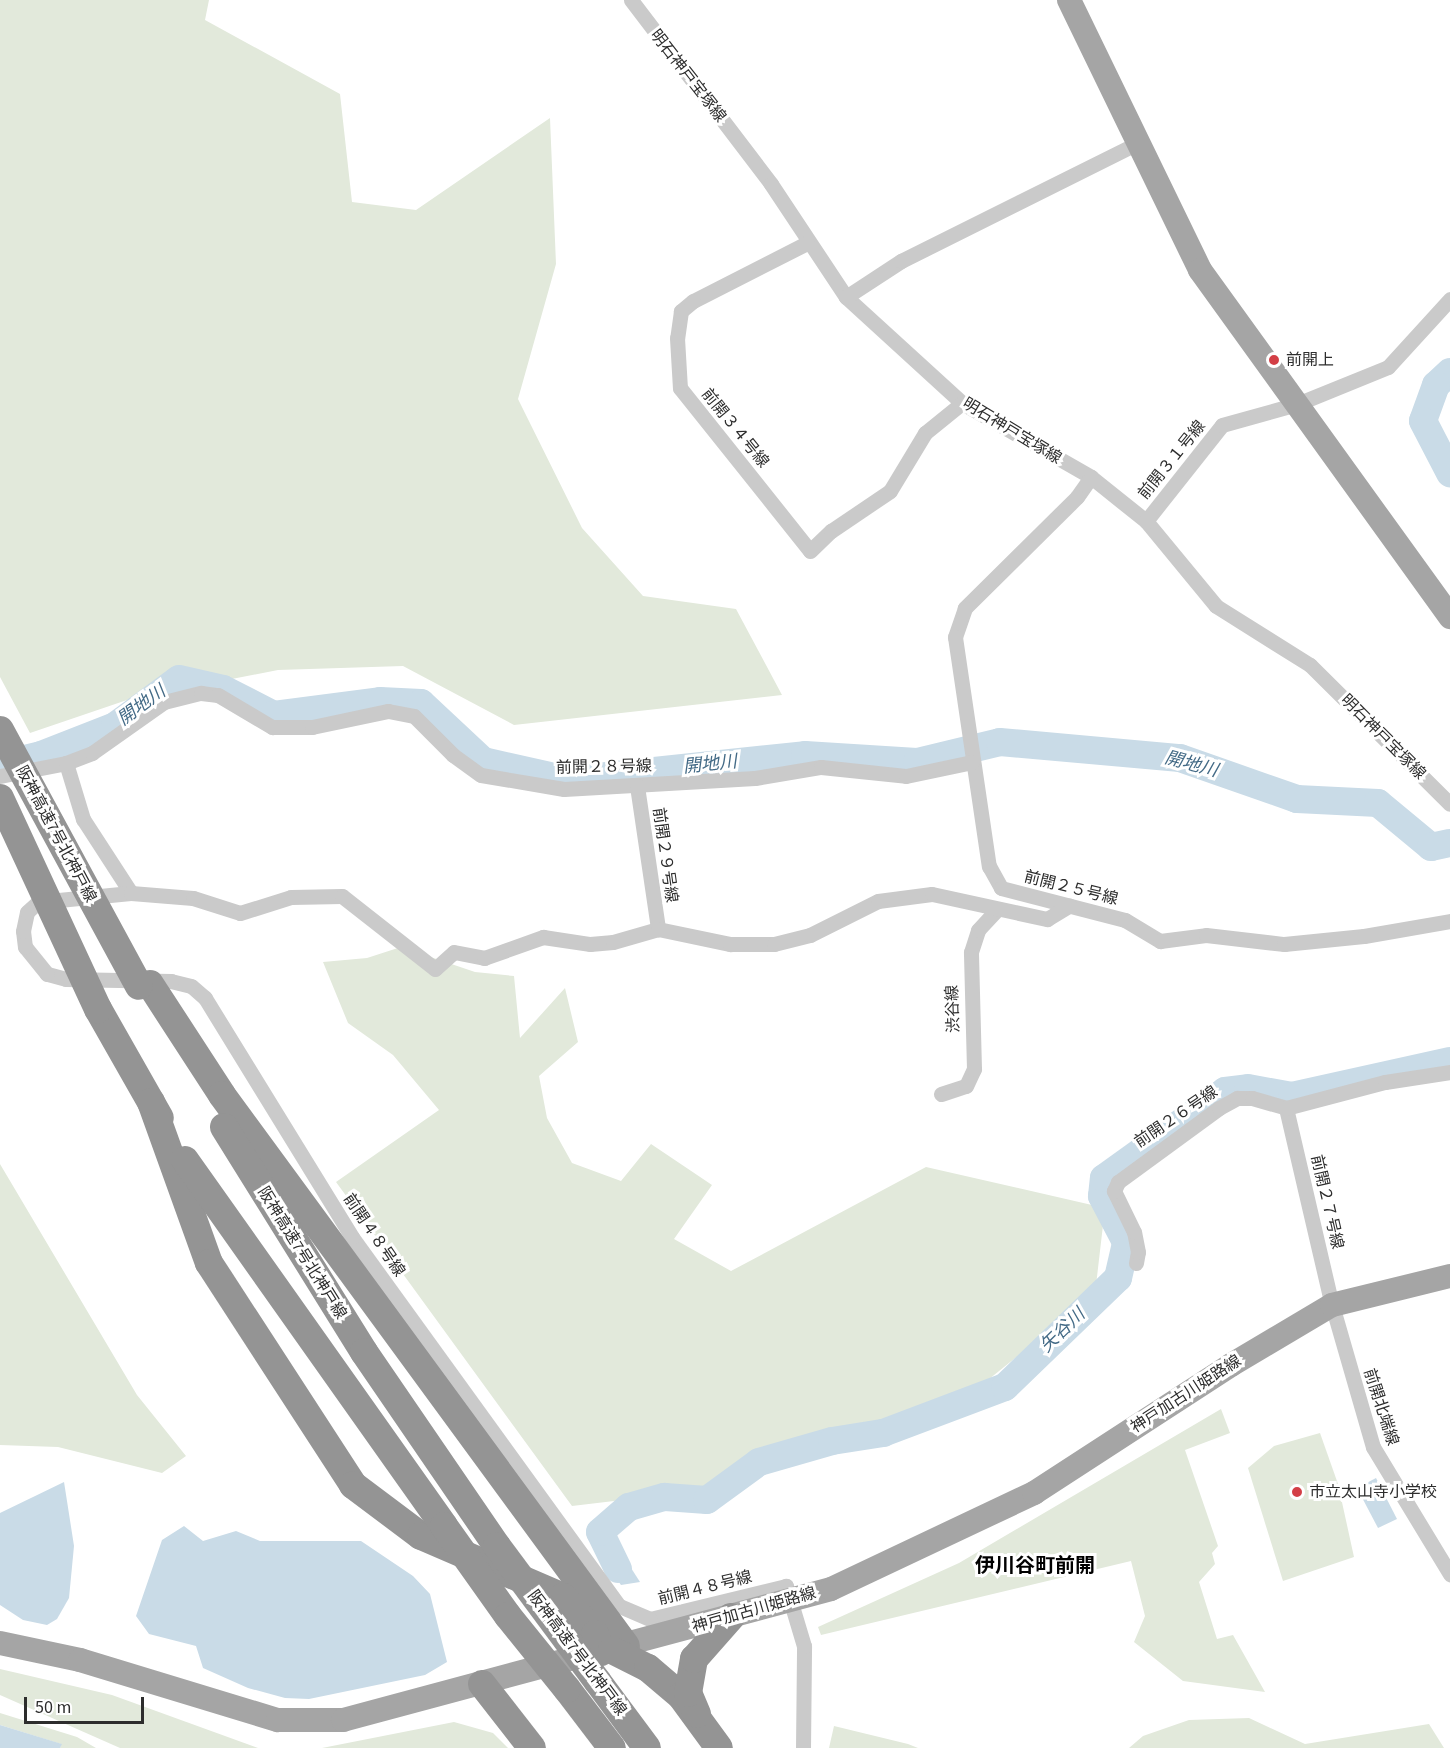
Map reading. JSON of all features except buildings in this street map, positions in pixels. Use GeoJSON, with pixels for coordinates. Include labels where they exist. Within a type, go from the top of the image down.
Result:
{"type":"FeatureCollection","features":[{"type":"Feature","properties":{"kind":"highway","name":"阪神高速7号北神戸線"},"geometry":{"type":"LineString","coordinates":[[0,730],[68,857],[364,1352],[497,1546],[647,1748]]}},
{"type":"Feature","properties":{"kind":"highway","name":"阪神高速7号北神戸線"},"geometry":{"type":"LineString","coordinates":[[0,798],[98,1009],[201,1188],[507,1616],[562,1690],[612,1748]]}},
{"type":"Feature","properties":{"kind":"highway"},"geometry":{"type":"LineString","coordinates":[[144,985],[222,1095],[613,1624],[613,1649]]}},
{"type":"Feature","properties":{"kind":"highway"},"geometry":{"type":"LineString","coordinates":[[151,1102],[209,1263],[353,1485],[421,1536],[563,1597],[596,1634],[613,1649],[648,1668],[681,1696],[719,1748]]}},
{"type":"Feature","properties":{"kind":"highway"},"geometry":{"type":"LineString","coordinates":[[702,1725],[688,1693],[694,1659],[732,1617]]}},
{"type":"Feature","properties":{"kind":"highway"},"geometry":{"type":"LineString","coordinates":[[483,1684],[532,1748]]}},
{"type":"Feature","properties":{"kind":"highway"},"geometry":{"type":"LineString","coordinates":[[562,1690],[597,1748]]}},
{"type":"Feature","properties":{"kind":"main road"},"geometry":{"type":"LineString","coordinates":[[1068,0],[1140,142],[1200,270],[1450,617]]}},
{"type":"Feature","properties":{"kind":"main road","name":"神戸加古川姫路線"},"geometry":{"type":"LineString","coordinates":[[0,1643],[80,1660],[278,1720],[343,1720],[831,1589],[1034,1493],[1231,1365],[1332,1305],[1450,1276]]}},
{"type":"Feature","properties":{"kind":"street","name":"明石神戸宝塚線"},"geometry":{"type":"LineString","coordinates":[[631,0],[771,184],[807,243],[846,297],[962,403],[1091,477],[1146,521],[1216,606],[1310,665],[1450,804]]}},
{"type":"Feature","properties":{"kind":"street"},"geometry":{"type":"LineString","coordinates":[[846,297],[901,261],[1140,142]]}},
{"type":"Feature","properties":{"kind":"street","name":"前開３４号線"},"geometry":{"type":"LineString","coordinates":[[807,243],[693,301],[681,311],[677,338],[681,388],[810,551],[831,531],[890,491],[925,433],[962,403]]}},
{"type":"Feature","properties":{"kind":"street","name":"前開３１号線"},"geometry":{"type":"LineString","coordinates":[[1146,521],[1222,425],[1297,404],[1388,367],[1450,299]]}},
{"type":"Feature","properties":{"kind":"street","name":"前開２５号線"},"geometry":{"type":"LineString","coordinates":[[1091,477],[1077,497],[965,608],[955,637],[989,866],[1001,888],[1125,920],[1160,941],[1206,935],[1284,944],[1364,936],[1450,921]]}},
{"type":"Feature","properties":{"kind":"street","name":"前開２８号線"},"geometry":{"type":"LineString","coordinates":[[0,776],[66,763],[127,732],[165,702],[201,693],[218,695],[272,727],[312,727],[388,711],[414,716],[453,755],[482,775],[564,789],[755,778],[821,767],[906,776],[972,762]]}},
{"type":"Feature","properties":{"kind":"street"},"geometry":{"type":"LineString","coordinates":[[66,763],[83,819],[131,893],[193,898],[240,913],[291,897],[342,896],[435,969],[454,952],[483,958],[543,937],[590,944],[613,942],[658,929],[730,944],[774,944],[810,934],[878,901],[932,894],[996,911],[1047,919],[1069,906]]}},
{"type":"Feature","properties":{"kind":"street","name":"前開２９号線"},"geometry":{"type":"LineString","coordinates":[[637,786],[658,929]]}},
{"type":"Feature","properties":{"kind":"street","name":"前開４８号線"},"geometry":{"type":"LineString","coordinates":[[131,893],[38,902],[27,912],[22,931],[25,946],[47,974],[66,979],[171,981],[191,986],[205,998],[352,1237],[619,1606],[650,1619],[786,1586],[790,1600]]}},
{"type":"Feature","properties":{"kind":"street","name":"渋谷線"},"geometry":{"type":"LineString","coordinates":[[941,1094],[966,1086],[974,1069],[971,952],[978,930],[996,911]]}},
{"type":"Feature","properties":{"kind":"street"},"geometry":{"type":"LineString","coordinates":[[1286,1108],[1385,1082],[1450,1072]]}},
{"type":"Feature","properties":{"kind":"street","name":"前開２６号線"},"geometry":{"type":"LineString","coordinates":[[1136,1263],[1134,1232],[1114,1191],[1118,1182],[1164,1145],[1237,1098],[1252,1098],[1286,1108]]}},
{"type":"Feature","properties":{"kind":"street","name":"前開２７号線"},"geometry":{"type":"LineString","coordinates":[[1286,1108],[1332,1305]]}},
{"type":"Feature","properties":{"kind":"street","name":"前開北端線"},"geometry":{"type":"LineString","coordinates":[[1332,1305],[1373,1446],[1450,1574]]}},
{"type":"Feature","properties":{"kind":"street"},"geometry":{"type":"LineString","coordinates":[[790,1600],[804,1646],[803,1748]]}},
{"type":"Feature","properties":{"kind":"shaded area"},"geometry":{"type":"Polygon","coordinates":[[[0,0],[209,0],[205,20],[340,94],[352,202],[416,210],[550,118],[556,264],[518,399],[582,528],[643,596],[736,609],[782,695],[514,725],[403,666],[278,670],[130,699],[30,733],[0,677],[0,0]]]}},
{"type":"Feature","properties":{"kind":"shaded area"},"geometry":{"type":"Polygon","coordinates":[[[401,947],[475,972],[514,976],[520,1038],[565,988],[578,1042],[539,1076],[547,1118],[572,1163],[621,1181],[651,1144],[712,1185],[674,1239],[731,1271],[926,1167],[1105,1208],[1095,1294],[968,1396],[698,1491],[572,1506],[336,1182],[439,1110],[393,1055],[348,1023],[323,962],[367,958],[401,947]]]}},
{"type":"Feature","properties":{"kind":"shaded area"},"geometry":{"type":"Polygon","coordinates":[[[0,1164],[137,1395],[186,1456],[162,1473],[58,1447],[0,1445],[0,1164]]]}},
{"type":"Feature","properties":{"kind":"shaded area"},"geometry":{"type":"Polygon","coordinates":[[[1221,1409],[1230,1433],[1185,1450],[1218,1546],[1212,1553],[1215,1564],[1199,1582],[1217,1639],[1233,1635],[1265,1692],[1183,1681],[1134,1642],[1145,1616],[1131,1561],[821,1635],[818,1627],[959,1563],[1221,1409]]]}},
{"type":"Feature","properties":{"kind":"shaded area"},"geometry":{"type":"Polygon","coordinates":[[[1320,1433],[1338,1484],[1354,1557],[1283,1581],[1248,1468],[1274,1446],[1320,1433]]]}},
{"type":"Feature","properties":{"kind":"shaded area"},"geometry":{"type":"Polygon","coordinates":[[[0,1669],[112,1695],[258,1748],[120,1748],[0,1695],[0,1669]]]}},
{"type":"Feature","properties":{"kind":"shaded area"},"geometry":{"type":"Polygon","coordinates":[[[0,1713],[77,1737],[96,1748],[60,1748],[61,1744],[0,1725],[0,1713]]]}},
{"type":"Feature","properties":{"kind":"shaded area"},"geometry":{"type":"Polygon","coordinates":[[[1249,1718],[1305,1744],[1429,1724],[1444,1748],[1129,1748],[1143,1736],[1189,1720],[1249,1718]]]}},
{"type":"Feature","properties":{"kind":"shaded area"},"geometry":{"type":"Polygon","coordinates":[[[454,1722],[493,1733],[508,1748],[322,1748],[454,1722]]]}},
{"type":"Feature","properties":{"kind":"shaded area"},"geometry":{"type":"Polygon","coordinates":[[[834,1726],[908,1744],[918,1748],[829,1748],[834,1726]]]}},
{"type":"Feature","properties":{"kind":"water"},"geometry":{"type":"Polygon","coordinates":[[[1376,1478],[1397,1519],[1378,1528],[1357,1488],[1376,1478]]]}},
{"type":"Feature","properties":{"kind":"water"},"geometry":{"type":"Polygon","coordinates":[[[64,1482],[74,1546],[69,1598],[57,1619],[47,1625],[23,1620],[0,1605],[0,1513],[64,1482]]]}},
{"type":"Feature","properties":{"kind":"water"},"geometry":{"type":"Polygon","coordinates":[[[184,1526],[203,1541],[236,1531],[260,1541],[361,1541],[413,1576],[430,1594],[447,1662],[425,1675],[309,1699],[285,1698],[248,1688],[203,1668],[196,1646],[149,1634],[136,1616],[162,1540],[184,1526]]]}},
{"type":"Feature","properties":{"kind":"water"},"geometry":{"type":"Polygon","coordinates":[[[608,1532],[640,1582],[621,1585],[599,1555],[608,1532]]]}},
{"type":"Feature","properties":{"kind":"water"},"geometry":{"type":"Polygon","coordinates":[[[0,1725],[62,1744],[60,1748],[0,1748],[0,1725]]]}},
{"type":"Feature","properties":{"kind":"waterway"},"geometry":{"type":"LineString","coordinates":[[1450,372],[1436,385],[1423,421],[1450,473]]}},
{"type":"Feature","properties":{"kind":"waterway","name":"開地川"},"geometry":{"type":"LineString","coordinates":[[0,765],[41,755],[115,726],[179,679],[223,689],[274,715],[380,701],[421,703],[483,761],[568,780],[805,755],[917,762],[1000,742],[1180,758],[1297,799],[1378,803],[1431,847],[1450,843]]}},
{"type":"Feature","properties":{"kind":"waterway","name":"矢谷川"},"geometry":{"type":"LineString","coordinates":[[618,1569],[600,1532],[629,1507],[665,1497],[707,1500],[759,1462],[832,1441],[883,1433],[1005,1387],[1118,1278],[1126,1242],[1102,1196],[1104,1178],[1225,1091],[1248,1088],[1292,1096],[1450,1061]]}},
{"type":"Feature","properties":{"kind":"place","name":"前開上"},"geometry":{"type":"Point","coordinates":[1274,360]}},
{"type":"Feature","properties":{"kind":"place","name":"市立太山寺小学校"},"geometry":{"type":"Point","coordinates":[1297,1492]}},
{"type":"Feature","properties":{"kind":"district","name":"伊川谷町前開"},"geometry":{"type":"Point","coordinates":[1035,1566]}}]}
